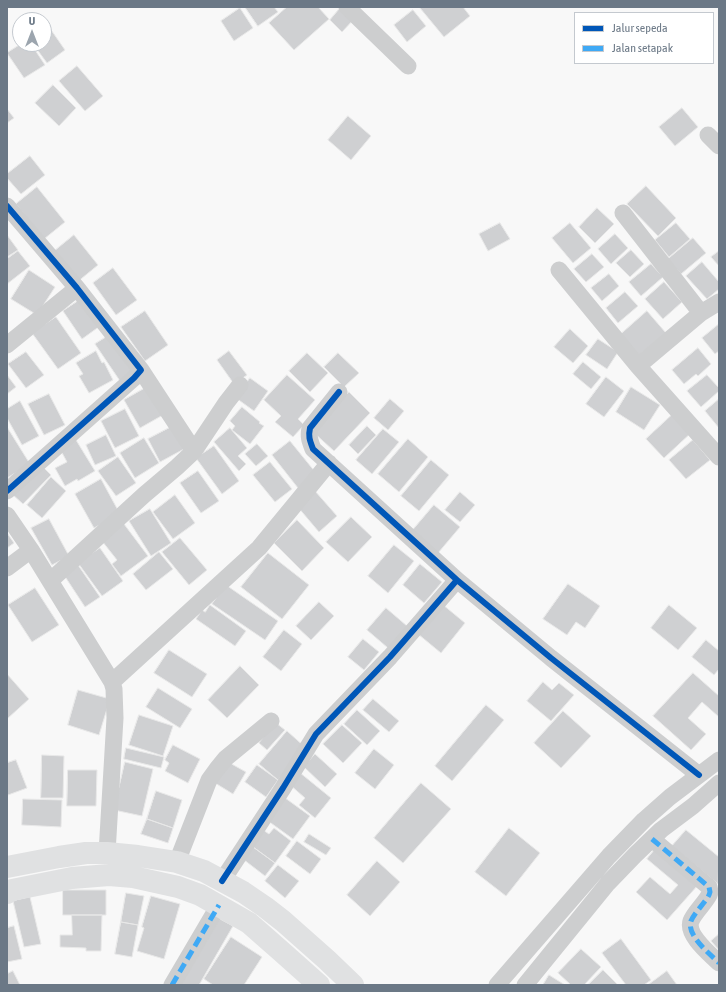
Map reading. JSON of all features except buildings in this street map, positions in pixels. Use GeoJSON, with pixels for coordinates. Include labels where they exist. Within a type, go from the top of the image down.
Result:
{"type":"FeatureCollection","features":[{"type":"Feature","properties":{"kind":"highway"},"geometry":{"type":"LineString","coordinates":[[7,867],[59,857],[108,853],[177,862],[204,871],[243,892],[283,921],[353,985]]}},
{"type":"Feature","properties":{"kind":"highway"},"geometry":{"type":"LineString","coordinates":[[7,892],[72,878],[109,875],[133,877],[178,887],[200,895],[249,923],[319,985]]}},
{"type":"Feature","properties":{"kind":"street"},"geometry":{"type":"LineString","coordinates":[[347,7],[408,66]]}},
{"type":"Feature","properties":{"kind":"street"},"geometry":{"type":"LineString","coordinates":[[7,206],[77,288],[141,370],[194,451]]}},
{"type":"Feature","properties":{"kind":"street"},"geometry":{"type":"LineString","coordinates":[[623,213],[702,313]]}},
{"type":"Feature","properties":{"kind":"street"},"geometry":{"type":"LineString","coordinates":[[559,270],[638,366],[719,457]]}},
{"type":"Feature","properties":{"kind":"street"},"geometry":{"type":"LineString","coordinates":[[7,345],[77,288]]}},
{"type":"Feature","properties":{"kind":"street"},"geometry":{"type":"LineString","coordinates":[[638,366],[702,313],[719,302]]}},
{"type":"Feature","properties":{"kind":"street"},"geometry":{"type":"LineString","coordinates":[[7,491],[134,378],[141,370]]}},
{"type":"Feature","properties":{"kind":"street"},"geometry":{"type":"LineString","coordinates":[[50,581],[194,451],[240,385]]}},
{"type":"Feature","properties":{"kind":"street"},"geometry":{"type":"LineString","coordinates":[[338,392],[310,428],[309,439],[314,449],[457,580],[551,658],[699,775]]}},
{"type":"Feature","properties":{"kind":"street"},"geometry":{"type":"LineString","coordinates":[[112,682],[258,548],[329,463]]}},
{"type":"Feature","properties":{"kind":"street"},"geometry":{"type":"LineString","coordinates":[[7,515],[50,581],[112,682],[114,689],[115,718],[108,853]]}},
{"type":"Feature","properties":{"kind":"street"},"geometry":{"type":"LineString","coordinates":[[7,568],[30,550]]}},
{"type":"Feature","properties":{"kind":"street"},"geometry":{"type":"LineString","coordinates":[[222,881],[283,788],[316,734],[390,656],[457,580]]}},
{"type":"Feature","properties":{"kind":"street"},"geometry":{"type":"LineString","coordinates":[[177,862],[210,780],[217,769],[226,758],[271,721]]}},
{"type":"Feature","properties":{"kind":"street"},"geometry":{"type":"LineString","coordinates":[[497,985],[609,856],[644,820],[664,802],[719,760]]}},
{"type":"Feature","properties":{"kind":"street"},"geometry":{"type":"LineString","coordinates":[[525,985],[608,883],[661,830],[693,806],[719,783]]}},
{"type":"Feature","properties":{"kind":"street"},"geometry":{"type":"LineString","coordinates":[[652,839],[709,887],[709,895],[692,919],[690,927],[691,932],[699,942],[719,963]]}},
{"type":"Feature","properties":{"kind":"street"},"geometry":{"type":"LineString","coordinates":[[172,985],[219,905]]}},
{"type":"Feature","properties":{"kind":"marked path"},"geometry":{"type":"LineString","coordinates":[[652,839],[709,887],[709,895],[692,918],[690,926],[695,938],[719,963]]}},
{"type":"Feature","properties":{"kind":"marked path"},"geometry":{"type":"LineString","coordinates":[[172,985],[219,905]]}},
{"type":"Feature","properties":{"kind":"cycle path"},"geometry":{"type":"LineString","coordinates":[[7,206],[77,288],[141,370],[134,378],[7,491]]}},
{"type":"Feature","properties":{"kind":"cycle path"},"geometry":{"type":"LineString","coordinates":[[339,392],[310,428],[309,436],[313,449],[457,580],[551,658],[699,775]]}},
{"type":"Feature","properties":{"kind":"cycle path"},"geometry":{"type":"LineString","coordinates":[[222,881],[283,788],[316,734],[390,657],[457,580]]}}]}
